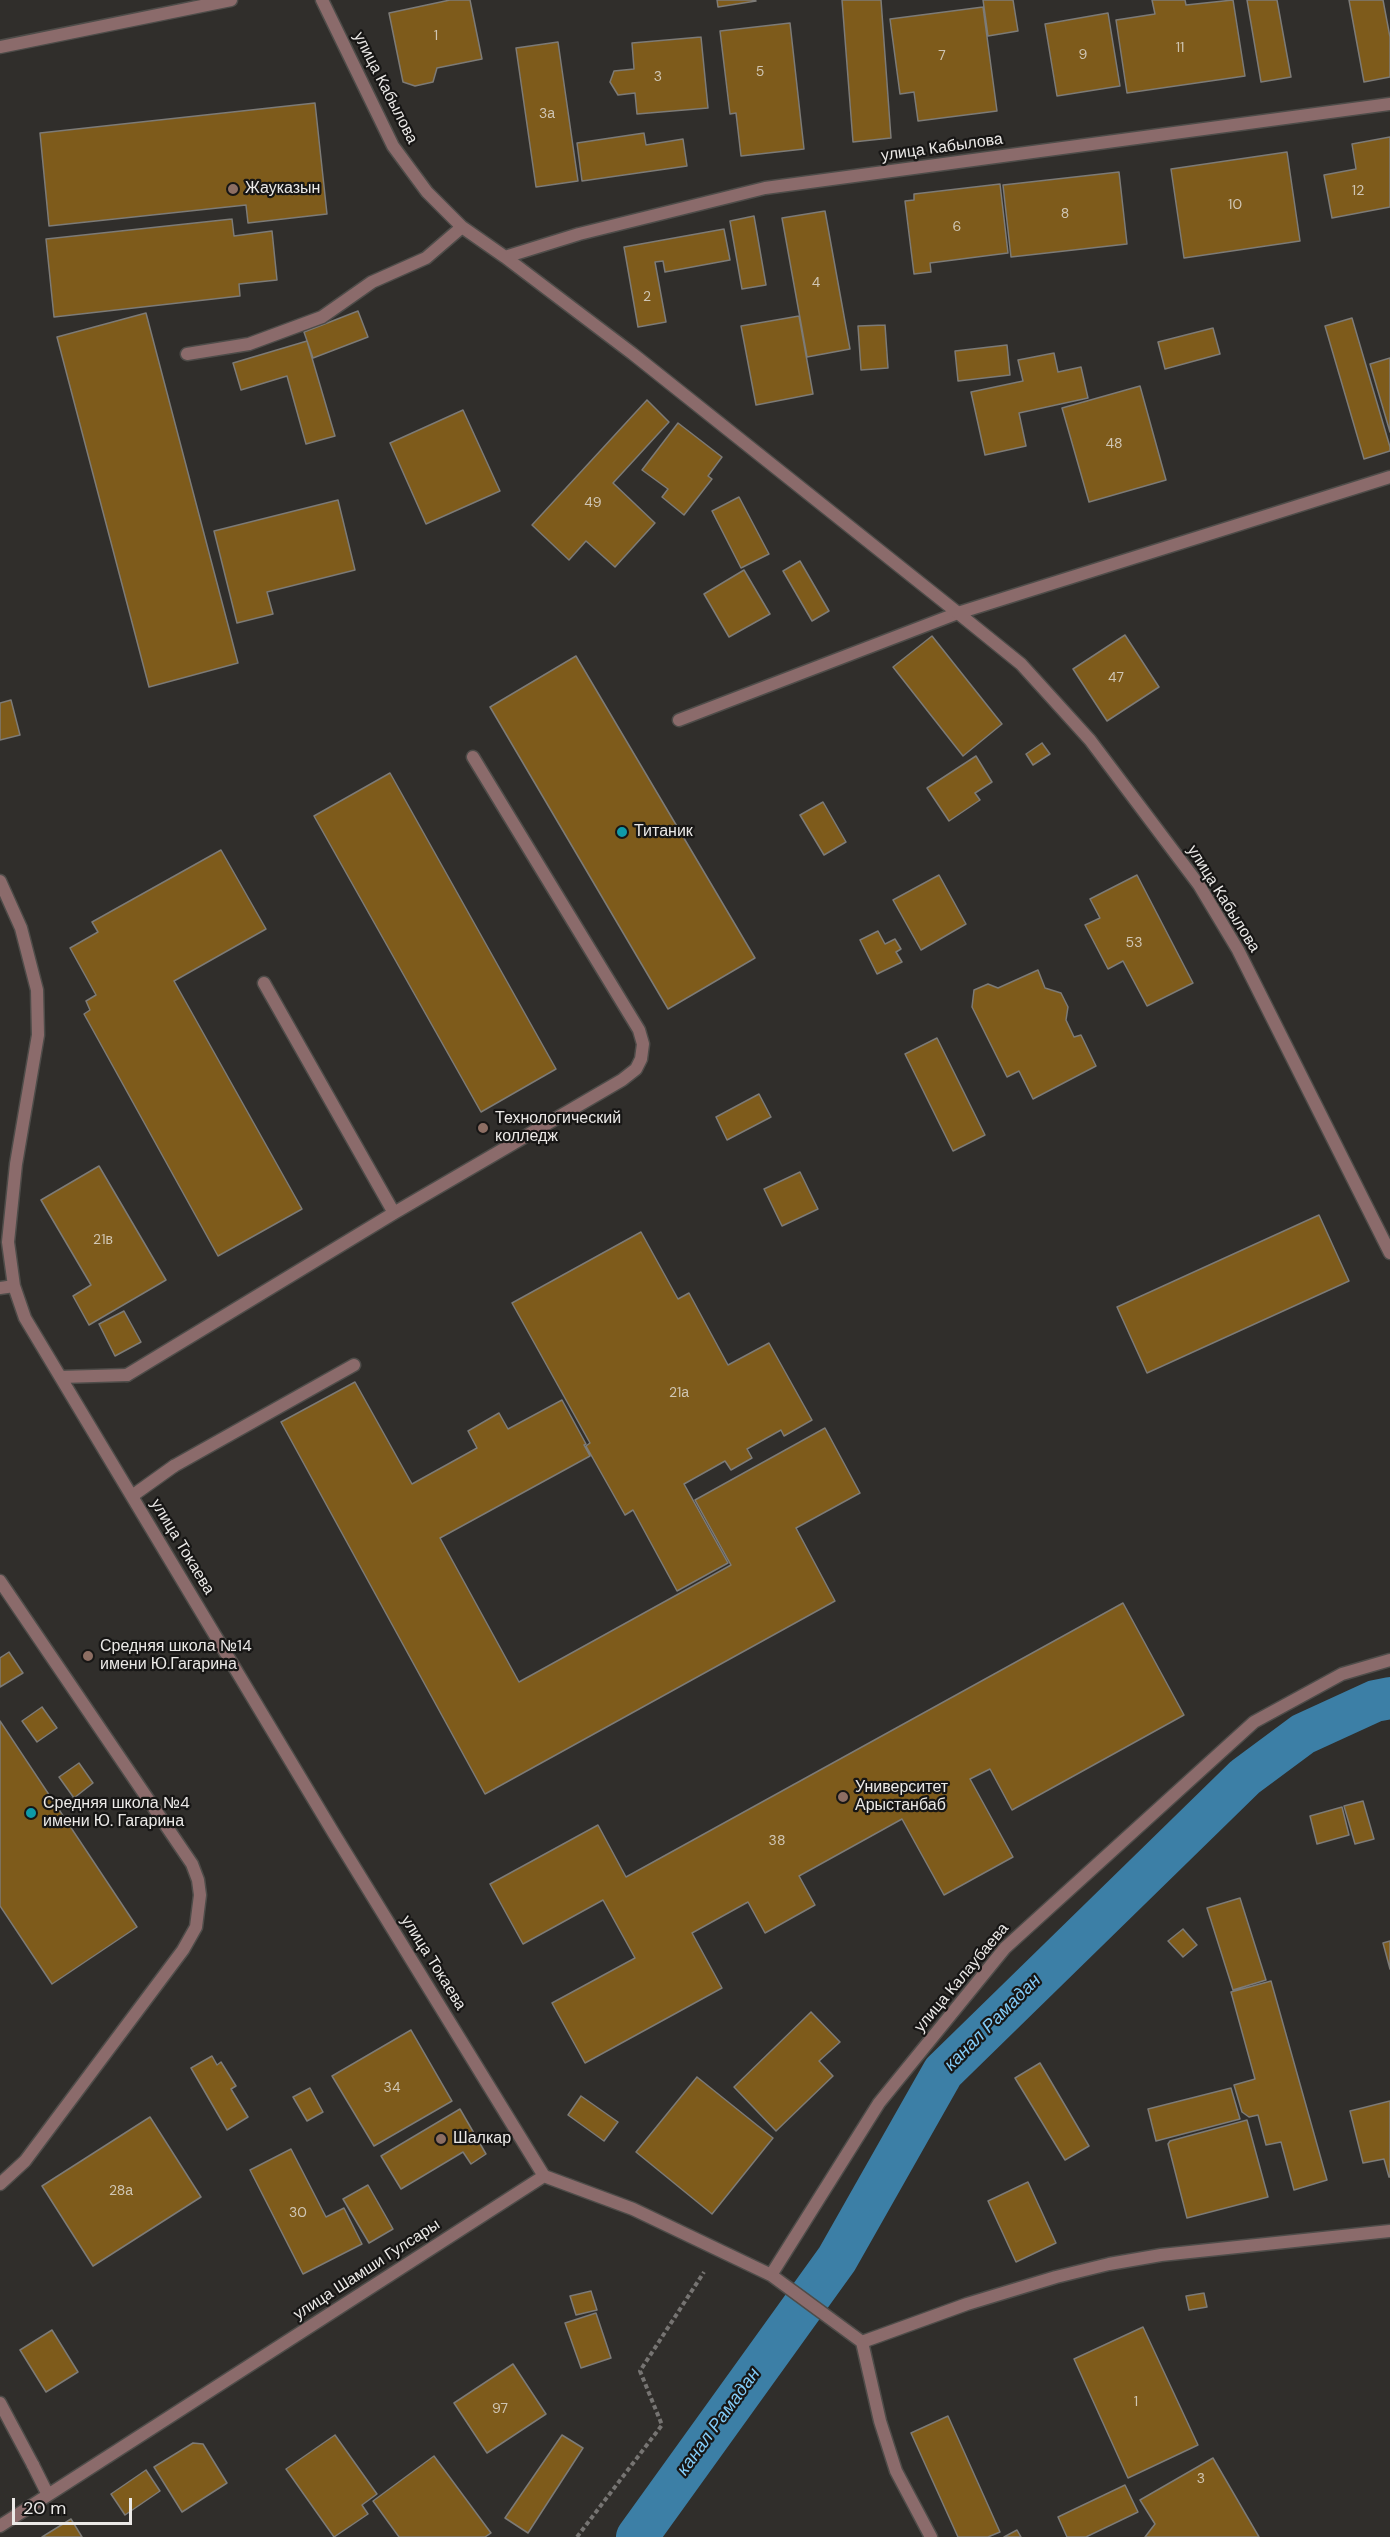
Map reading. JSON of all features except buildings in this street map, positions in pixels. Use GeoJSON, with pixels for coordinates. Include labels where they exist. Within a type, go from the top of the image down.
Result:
{"type":"FeatureCollection","features":[{"type":"Feature","properties":{"kind":"street"},"geometry":{"type":"LineString","coordinates":[[0,47],[231,0]]}},
{"type":"Feature","properties":{"kind":"street","name":"улица Кабылова"},"geometry":{"type":"LineString","coordinates":[[322,0],[393,146],[427,192],[462,227],[633,354],[1021,664],[1090,740],[1199,885],[1238,950],[1390,1253]]}},
{"type":"Feature","properties":{"kind":"street","name":"улица Кабылова"},"geometry":{"type":"LineString","coordinates":[[505,257],[579,234],[765,188],[1390,104]]}},
{"type":"Feature","properties":{"kind":"street"},"geometry":{"type":"LineString","coordinates":[[186,354],[249,344],[322,316],[372,282],[426,258],[462,227]]}},
{"type":"Feature","properties":{"kind":"street"},"geometry":{"type":"LineString","coordinates":[[679,720],[958,613],[1390,477]]}},
{"type":"Feature","properties":{"kind":"street"},"geometry":{"type":"LineString","coordinates":[[61,1377],[127,1375],[394,1213],[622,1080],[636,1068],[641,1059],[643,1044],[639,1030],[473,757]]}},
{"type":"Feature","properties":{"kind":"street","name":"улица Токаева"},"geometry":{"type":"LineString","coordinates":[[0,881],[21,928],[37,990],[38,1035],[4,1242],[14,1286],[25,1318],[339,1842],[544,2176]]}},
{"type":"Feature","properties":{"kind":"street"},"geometry":{"type":"LineString","coordinates":[[264,983],[394,1213]]}},
{"type":"Feature","properties":{"kind":"street"},"geometry":{"type":"LineString","coordinates":[[0,1288],[14,1286]]}},
{"type":"Feature","properties":{"kind":"street"},"geometry":{"type":"LineString","coordinates":[[132,1496],[174,1466],[354,1365]]}},
{"type":"Feature","properties":{"kind":"street"},"geometry":{"type":"LineString","coordinates":[[0,1581],[192,1864],[198,1880],[200,1895],[196,1927],[183,1950],[25,2161],[0,2184]]}},
{"type":"Feature","properties":{"kind":"street","name":"улица Калаубаева"},"geometry":{"type":"LineString","coordinates":[[774,2277],[879,2103],[1005,1948],[1254,1722],[1342,1674],[1390,1660]]}},
{"type":"Feature","properties":{"kind":"street"},"geometry":{"type":"LineString","coordinates":[[544,2176],[633,2209],[774,2277],[862,2343],[880,2421],[896,2471],[931,2537]]}},
{"type":"Feature","properties":{"kind":"street","name":"улица Шамши Гулсары"},"geometry":{"type":"LineString","coordinates":[[0,2526],[544,2176]]}},
{"type":"Feature","properties":{"kind":"street"},"geometry":{"type":"LineString","coordinates":[[862,2343],[967,2304],[1056,2277],[1109,2264],[1161,2255],[1390,2231]]}},
{"type":"Feature","properties":{"kind":"street"},"geometry":{"type":"LineString","coordinates":[[0,2403],[48,2495]]}},
{"type":"Feature","properties":{"kind":"path"},"geometry":{"type":"LineString","coordinates":[[577,2537],[662,2425],[640,2371],[719,2249]]}},
{"type":"Feature","properties":{"kind":"waterway","name":"канал Рамадан"},"geometry":{"type":"LineString","coordinates":[[637,2537],[837,2259],[943,2072],[1245,1777],[1303,1734],[1375,1701],[1390,1698]]}},
{"type":"Feature","properties":{"kind":"place","name":"Жауказын"},"geometry":{"type":"Point","coordinates":[233,189]}},
{"type":"Feature","properties":{"kind":"place","name":"Титаник"},"geometry":{"type":"Point","coordinates":[622,832]}},
{"type":"Feature","properties":{"kind":"place","name":"Технологический колледж"},"geometry":{"type":"Point","coordinates":[483,1128]}},
{"type":"Feature","properties":{"kind":"place","name":"Средняя школа №14 имени Ю.Гагарина"},"geometry":{"type":"Point","coordinates":[88,1656]}},
{"type":"Feature","properties":{"kind":"place","name":"Университет Арыстанбаб"},"geometry":{"type":"Point","coordinates":[843,1797]}},
{"type":"Feature","properties":{"kind":"place","name":"Средняя школа №4 имени Ю. Гагарина"},"geometry":{"type":"Point","coordinates":[31,1813]}},
{"type":"Feature","properties":{"kind":"place","name":"Шалкар"},"geometry":{"type":"Point","coordinates":[441,2139]}}]}
